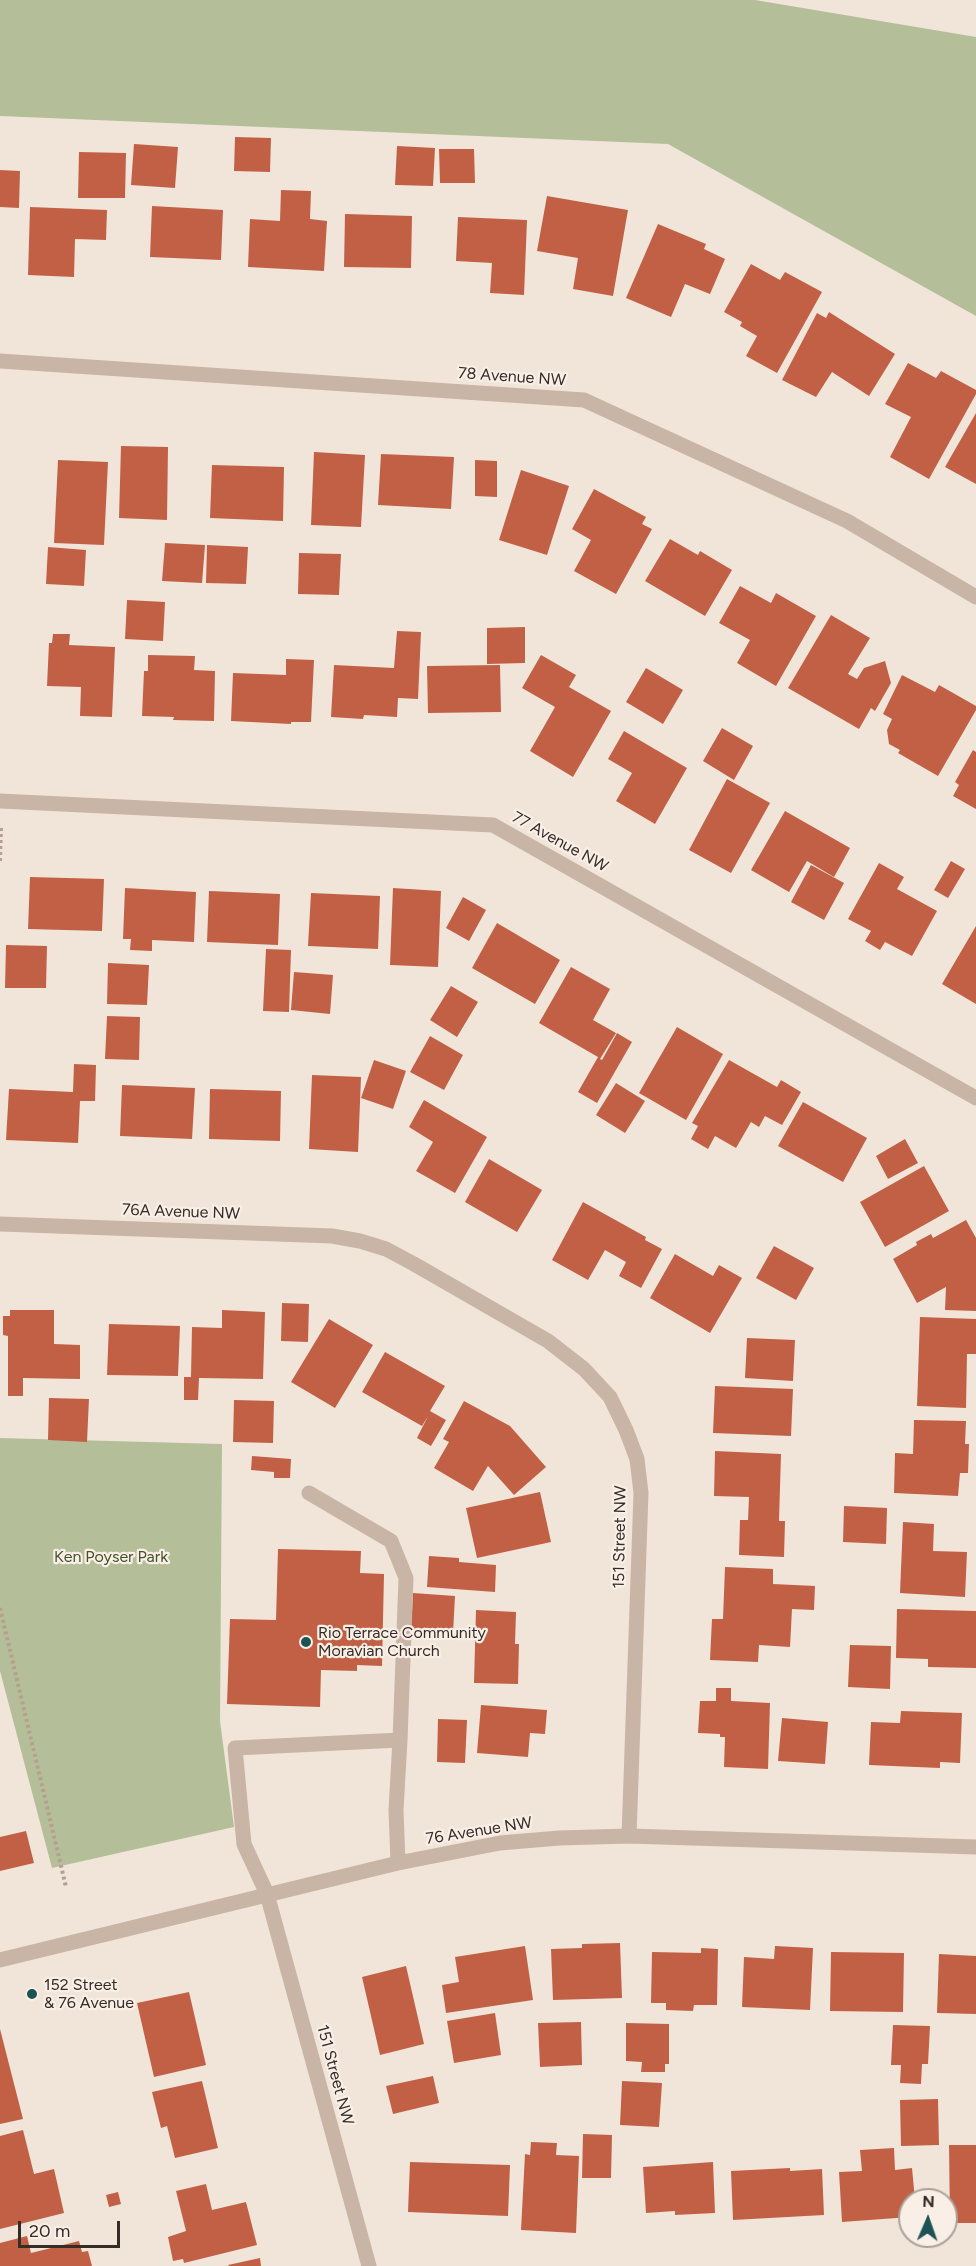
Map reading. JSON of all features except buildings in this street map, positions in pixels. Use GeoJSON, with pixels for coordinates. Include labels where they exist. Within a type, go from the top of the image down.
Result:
{"type":"FeatureCollection","features":[{"type":"Feature","properties":{"kind":"street","name":"78 Avenue NW"},"geometry":{"type":"LineString","coordinates":[[0,361],[584,400],[847,521],[976,597]]}},
{"type":"Feature","properties":{"kind":"street","name":"77 Avenue NW"},"geometry":{"type":"LineString","coordinates":[[1,801],[493,825],[976,1098]]}},
{"type":"Feature","properties":{"kind":"street","name":"76A Avenue NW"},"geometry":{"type":"LineString","coordinates":[[0,1224],[332,1236],[360,1241]]}},
{"type":"Feature","properties":{"kind":"street","name":"151 Street NW"},"geometry":{"type":"LineString","coordinates":[[360,1241],[386,1250],[414,1264],[548,1341],[584,1369],[610,1397],[626,1430],[637,1459],[641,1493],[629,1836]]}},
{"type":"Feature","properties":{"kind":"street"},"geometry":{"type":"LineString","coordinates":[[309,1493],[391,1541],[406,1578],[396,1810],[398,1863]]}},
{"type":"Feature","properties":{"kind":"street","name":"151 Street NW"},"geometry":{"type":"LineString","coordinates":[[369,2266],[267,1894],[244,1844],[235,1748],[400,1740]]}},
{"type":"Feature","properties":{"kind":"street","name":"76 Avenue NW"},"geometry":{"type":"LineString","coordinates":[[0,1960],[398,1863],[500,1843],[629,1836],[976,1847]]}},
{"type":"Feature","properties":{"kind":"path"},"geometry":{"type":"LineString","coordinates":[[0,861],[1,801]]}},
{"type":"Feature","properties":{"kind":"path"},"geometry":{"type":"LineString","coordinates":[[0,1608],[66,1887]]}},
{"type":"Feature","properties":{"kind":"green space"},"geometry":{"type":"Polygon","coordinates":[[[0,0],[755,0],[976,37],[976,316],[668,144],[0,116],[0,0]]]}},
{"type":"Feature","properties":{"kind":"green space","name":"Ken Poyser Park"},"geometry":{"type":"Polygon","coordinates":[[[0,1438],[222,1444],[220,1721],[234,1827],[52,1868],[0,1671],[0,1438]]]}},
{"type":"Feature","properties":{"kind":"place","name":"Rio Terrace Community Moravian Church"},"geometry":{"type":"Point","coordinates":[306,1642]}},
{"type":"Feature","properties":{"kind":"place","name":"152 Street & 76 Avenue"},"geometry":{"type":"Point","coordinates":[32,1994]}}]}
